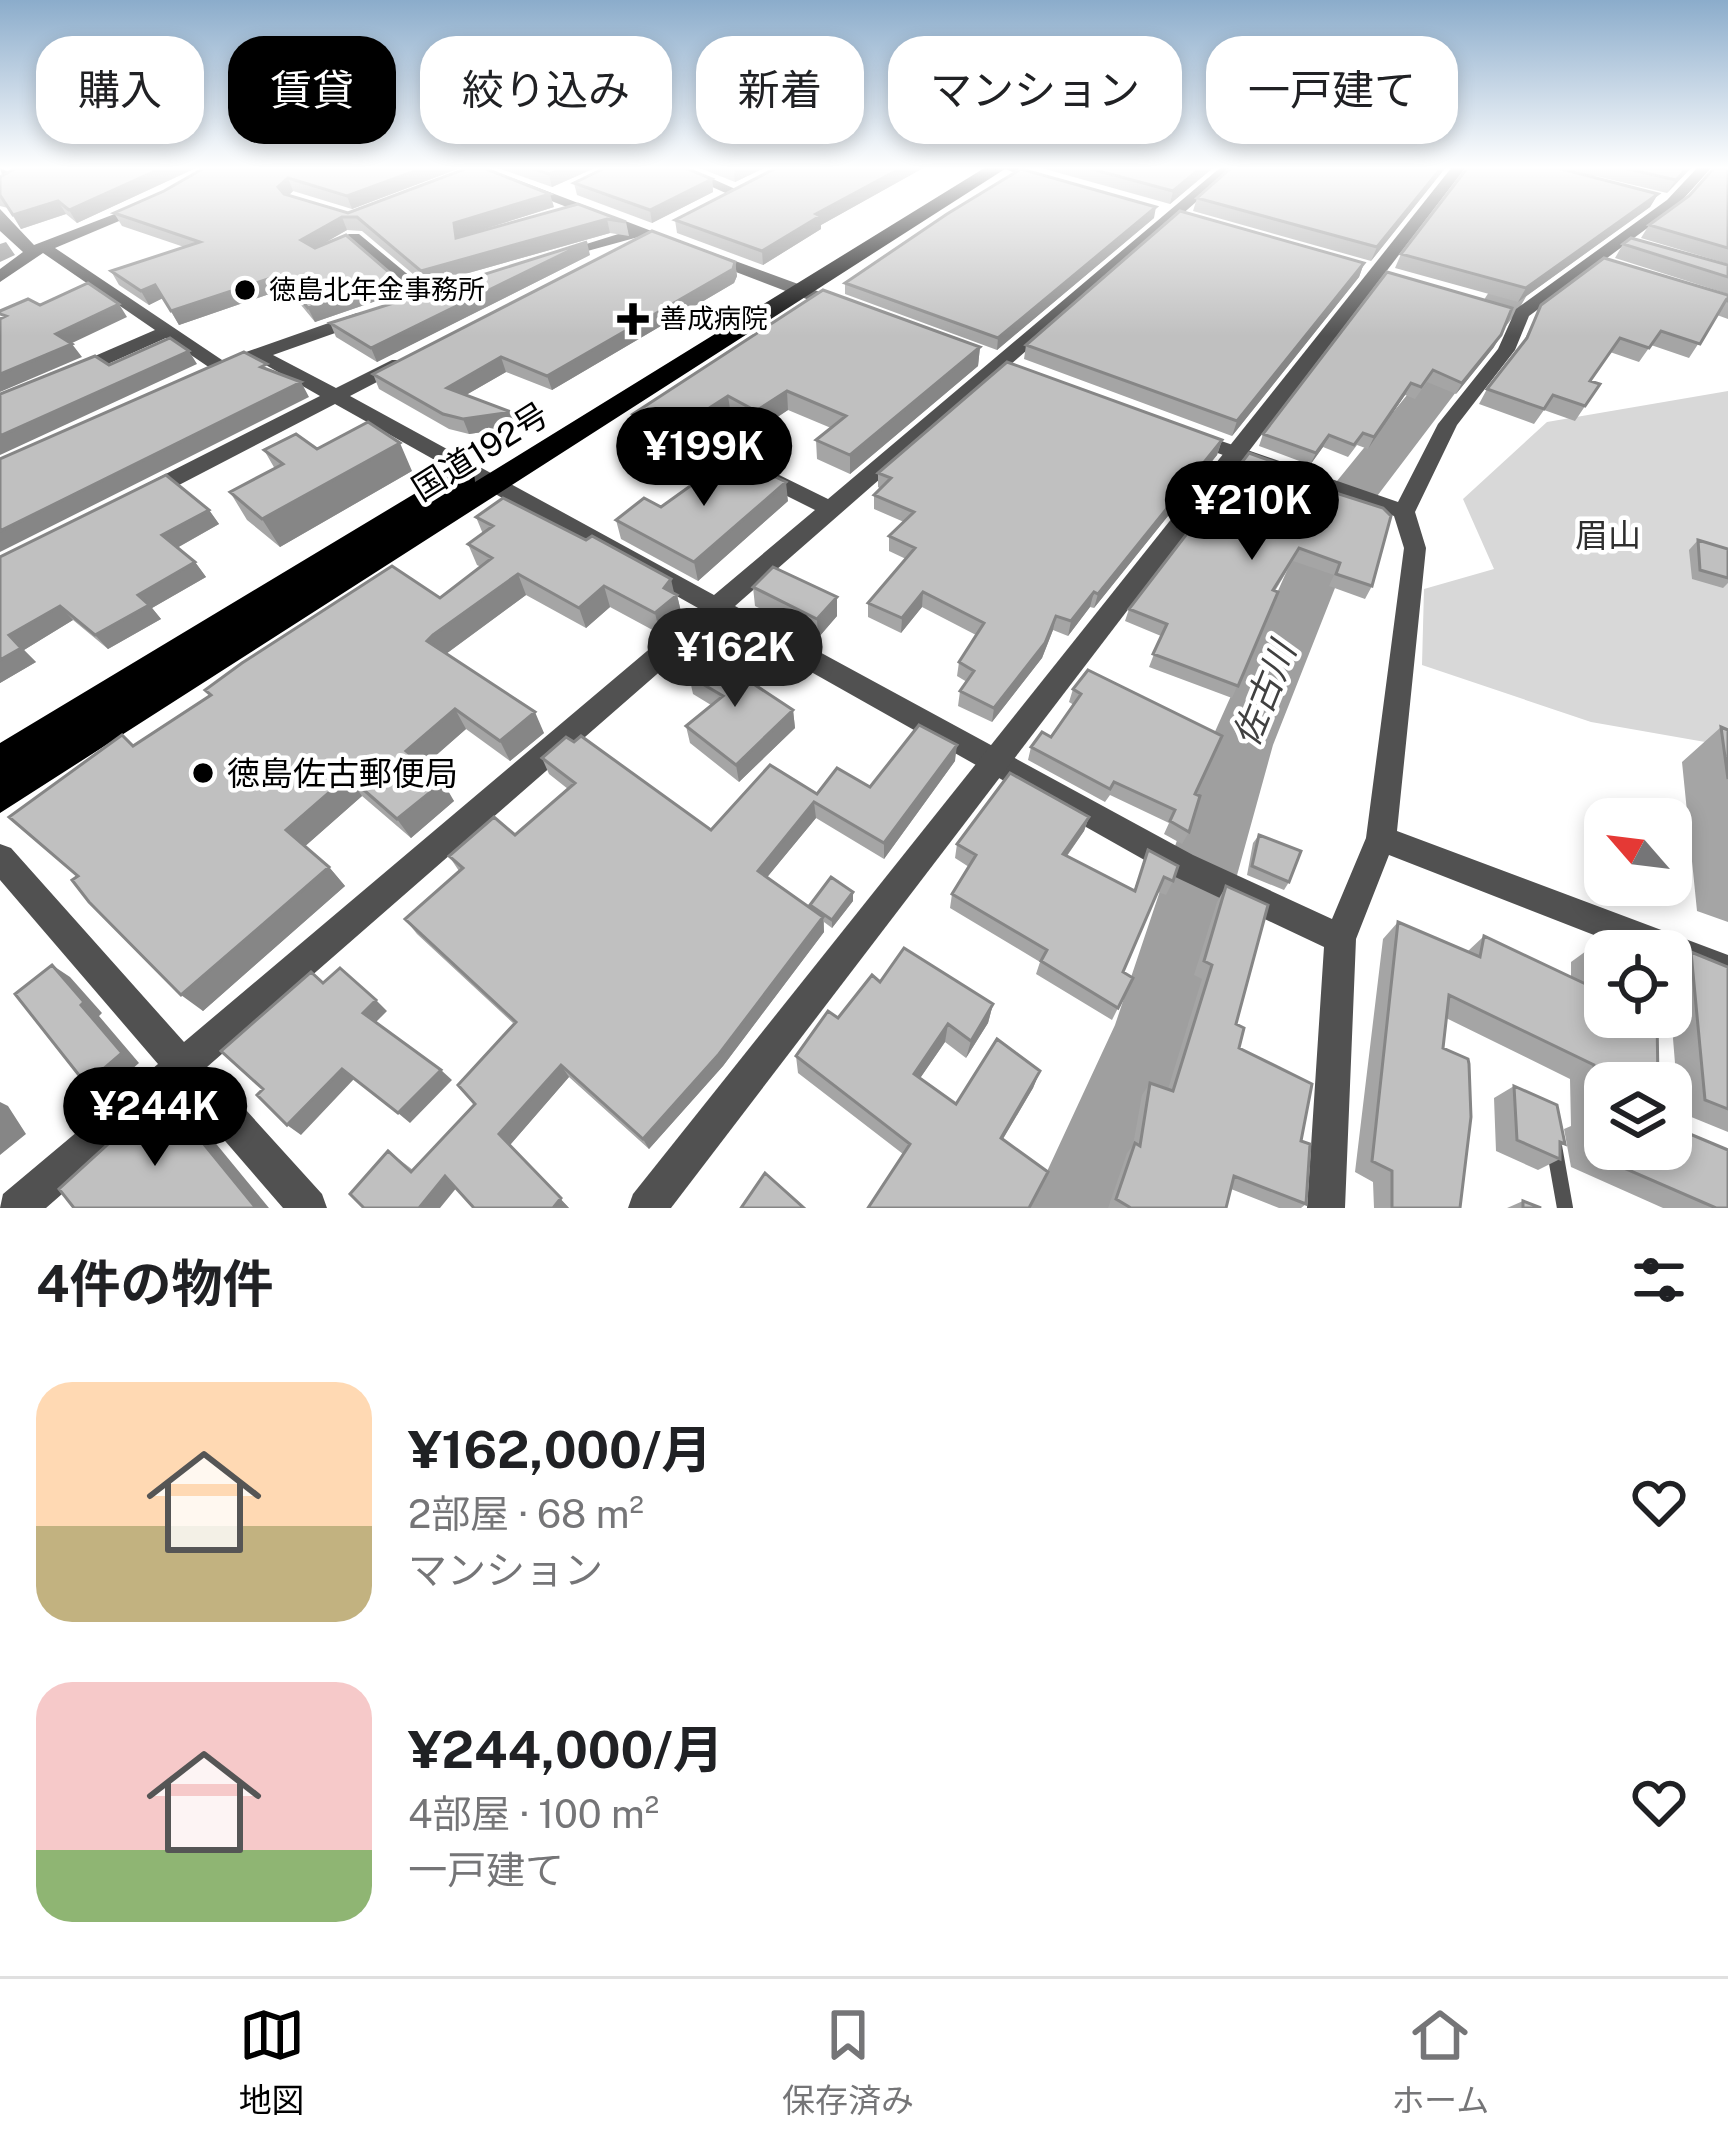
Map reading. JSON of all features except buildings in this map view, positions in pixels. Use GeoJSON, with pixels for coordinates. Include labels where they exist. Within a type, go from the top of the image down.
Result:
{"type":"FeatureCollection","features":[{"type":"Feature","properties":{"kind":"highway","name":"国道192号"},"geometry":{"type":"LineString","coordinates":[[0,796],[482,479],[883,223]]}},
{"type":"Feature","properties":{"kind":"highway","name":"国道192号"},"geometry":{"type":"LineString","coordinates":[[790,286],[902,223]]}},
{"type":"Feature","properties":{"kind":"highway","name":"国道192号"},"geometry":{"type":"LineString","coordinates":[[0,763],[482,479]]}},
{"type":"Feature","properties":{"kind":"street"},"geometry":{"type":"LineString","coordinates":[[0,277],[39,250],[105,223]]}},
{"type":"Feature","properties":{"kind":"street"},"geometry":{"type":"LineString","coordinates":[[623,223],[865,315]]}},
{"type":"Feature","properties":{"kind":"street"},"geometry":{"type":"LineString","coordinates":[[17,1208],[1162,223]]}},
{"type":"Feature","properties":{"kind":"street"},"geometry":{"type":"LineString","coordinates":[[647,1208],[1416,223]]}},
{"type":"Feature","properties":{"kind":"street"},"geometry":{"type":"LineString","coordinates":[[1326,1208],[1340,939],[1381,838],[1415,548],[1404,512],[1448,424],[1506,350],[1514,310],[1643,223]]}},
{"type":"Feature","properties":{"kind":"street"},"geometry":{"type":"LineString","coordinates":[[533,265],[672,224]]}},
{"type":"Feature","properties":{"kind":"street"},"geometry":{"type":"LineString","coordinates":[[4,232],[219,366]]}},
{"type":"Feature","properties":{"kind":"street"},"geometry":{"type":"LineString","coordinates":[[566,278],[647,233]]}},
{"type":"Feature","properties":{"kind":"street"},"geometry":{"type":"LineString","coordinates":[[319,252],[354,237],[423,296]]}},
{"type":"Feature","properties":{"kind":"street"},"geometry":{"type":"LineString","coordinates":[[1618,241],[1650,252]]}},
{"type":"Feature","properties":{"kind":"street"},"geometry":{"type":"LineString","coordinates":[[1590,260],[1610,266]]}},
{"type":"Feature","properties":{"kind":"street"},"geometry":{"type":"LineString","coordinates":[[1354,266],[1398,278]]}},
{"type":"Feature","properties":{"kind":"street"},"geometry":{"type":"LineString","coordinates":[[403,304],[449,289]]}},
{"type":"Feature","properties":{"kind":"street"},"geometry":{"type":"LineString","coordinates":[[199,376],[382,311]]}},
{"type":"Feature","properties":{"kind":"street"},"geometry":{"type":"LineString","coordinates":[[63,377],[166,332]]}},
{"type":"Feature","properties":{"kind":"street"},"geometry":{"type":"LineString","coordinates":[[259,354],[995,763],[1197,872],[1340,939]]}},
{"type":"Feature","properties":{"kind":"street"},"geometry":{"type":"LineString","coordinates":[[124,504],[417,354]]}},
{"type":"Feature","properties":{"kind":"street"},"geometry":{"type":"LineString","coordinates":[[1172,430],[1404,512]]}},
{"type":"Feature","properties":{"kind":"street"},"geometry":{"type":"LineString","coordinates":[[734,461],[833,510]]}},
{"type":"Feature","properties":{"kind":"street"},"geometry":{"type":"LineString","coordinates":[[1381,838],[1728,971]]}},
{"type":"Feature","properties":{"kind":"street"},"geometry":{"type":"LineString","coordinates":[[0,858],[308,1208]]}},
{"type":"Feature","properties":{"kind":"lane"},"geometry":{"type":"LineString","coordinates":[[1551,1129],[1565,1208]]}},
{"type":"Feature","properties":{"kind":"green space","name":"眉山"},"geometry":{"type":"Polygon","coordinates":[[[1728,391],[1728,746],[1591,722],[1422,665],[1424,589],[1494,569],[1463,499],[1547,422],[1728,391]]]}},
{"type":"Feature","properties":{"kind":"waterway","name":"佐古川"},"geometry":{"type":"LineString","coordinates":[[1075,1208],[1151,1038],[1241,745],[1341,508],[1499,309],[1550,223]]}},
{"type":"Feature","properties":{"kind":"place","name":"徳島北年金事務所"},"geometry":{"type":"Point","coordinates":[245,290]}},
{"type":"Feature","properties":{"kind":"place","name":"善成病院"},"geometry":{"type":"Point","coordinates":[633,319]}},
{"type":"Feature","properties":{"kind":"place","name":"徳島佐古郵便局"},"geometry":{"type":"Point","coordinates":[203,773]}}]}
